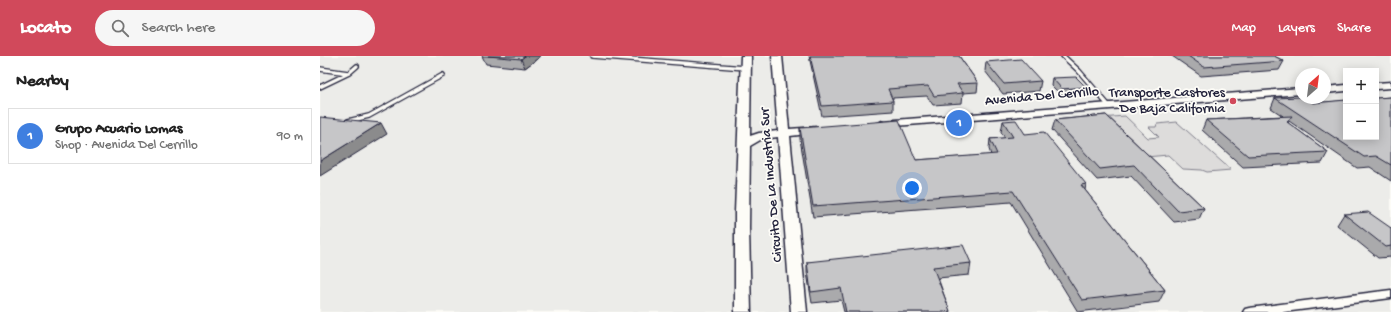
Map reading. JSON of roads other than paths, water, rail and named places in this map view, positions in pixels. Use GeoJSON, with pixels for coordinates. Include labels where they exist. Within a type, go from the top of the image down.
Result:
{"type":"FeatureCollection","features":[{"type":"Feature","properties":{"kind":"main road","name":"Circuito De La Industria Sur"},"geometry":{"type":"LineString","coordinates":[[777,56],[785,132],[799,312]]}},
{"type":"Feature","properties":{"kind":"main road","name":"Circuito De La Industria Sur"},"geometry":{"type":"LineString","coordinates":[[743,312],[742,242],[747,62]]}},
{"type":"Feature","properties":{"kind":"main road"},"geometry":{"type":"LineString","coordinates":[[1379,86],[1391,85]]}},
{"type":"Feature","properties":{"kind":"main road"},"geometry":{"type":"LineString","coordinates":[[1331,89],[1343,88]]}},
{"type":"Feature","properties":{"kind":"main road","name":"Avenida Del Cerrillo"},"geometry":{"type":"LineString","coordinates":[[872,125],[1295,91]]}},
{"type":"Feature","properties":{"kind":"main road"},"geometry":{"type":"LineString","coordinates":[[744,145],[759,136],[824,129]]}},
{"type":"Feature","properties":{"kind":"street"},"geometry":{"type":"LineString","coordinates":[[1249,312],[1391,294]]}},
{"type":"Feature","properties":{"kind":"lane"},"geometry":{"type":"LineString","coordinates":[[592,56],[747,62]]}},
{"type":"Feature","properties":{"kind":"lane"},"geometry":{"type":"LineString","coordinates":[[1063,56],[1079,71],[1109,106]]}},
{"type":"Feature","properties":{"kind":"lane"},"geometry":{"type":"LineString","coordinates":[[320,87],[349,73],[357,66]]}},
{"type":"Feature","properties":{"kind":"lane"},"geometry":{"type":"LineString","coordinates":[[320,69],[349,73]]}},
{"type":"Feature","properties":{"kind":"lane"},"geometry":{"type":"LineString","coordinates":[[341,121],[355,120],[369,116],[443,75]]}},
{"type":"Feature","properties":{"kind":"place","name":"Transporte Castores De Baja California"},"geometry":{"type":"Point","coordinates":[1233,101]}},
{"type":"Feature","properties":{"kind":"place","name":"Grupo Acuario Lomas"},"geometry":{"type":"Point","coordinates":[959,123]}}]}
